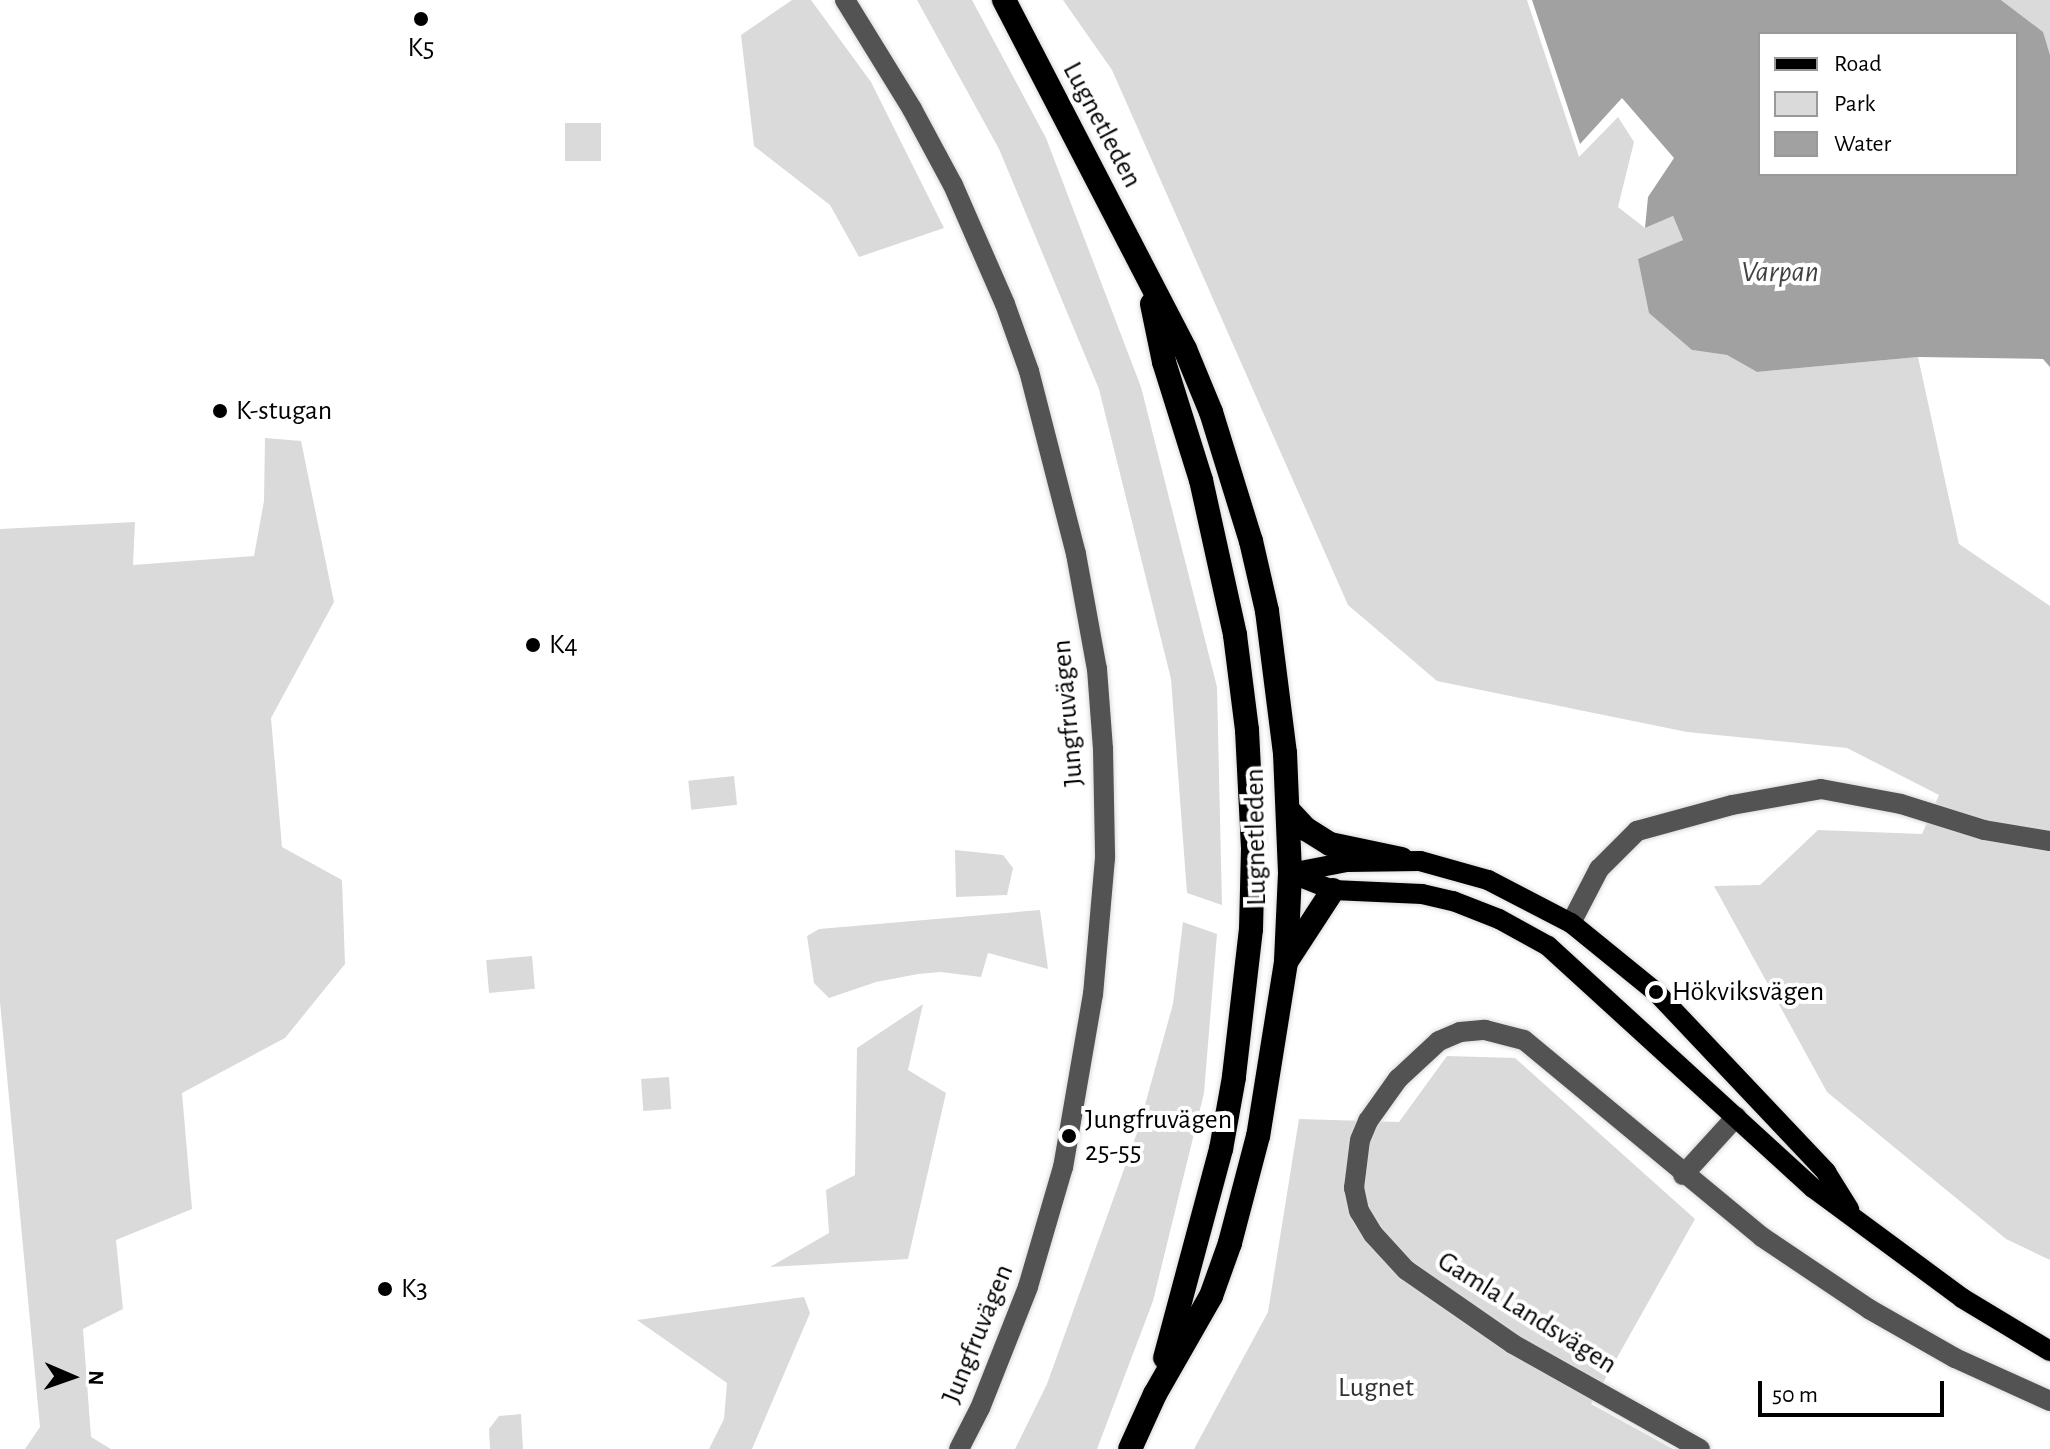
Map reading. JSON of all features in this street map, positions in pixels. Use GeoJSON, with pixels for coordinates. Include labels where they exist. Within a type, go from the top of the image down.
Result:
{"type":"FeatureCollection","features":[{"type":"Feature","properties":{"kind":"highway","name":"Lugnetleden"},"geometry":{"type":"LineString","coordinates":[[1004,0],[1185,349],[1211,412],[1251,541],[1274,657],[1288,810],[1290,873],[1286,962],[1258,1136],[1230,1243],[1211,1296],[1155,1394],[1130,1449]]}},
{"type":"Feature","properties":{"kind":"highway","name":"Lugnetleden"},"geometry":{"type":"LineString","coordinates":[[1146,278],[1164,362],[1213,528],[1235,635],[1247,730],[1253,873],[1245,985],[1229,1106],[1190,1271],[1155,1394]]}},
{"type":"Feature","properties":{"kind":"highway"},"geometry":{"type":"LineString","coordinates":[[1288,810],[1306,829],[1330,844],[1378,851],[1401,859]]}},
{"type":"Feature","properties":{"kind":"highway"},"geometry":{"type":"LineString","coordinates":[[1253,873],[1290,873]]}},
{"type":"Feature","properties":{"kind":"highway"},"geometry":{"type":"LineString","coordinates":[[1286,962],[1333,890]]}},
{"type":"Feature","properties":{"kind":"main road"},"geometry":{"type":"LineString","coordinates":[[1290,873],[1347,862],[1401,859],[1488,880],[1571,923],[1656,992],[1826,1172],[1852,1214]]}},
{"type":"Feature","properties":{"kind":"main road"},"geometry":{"type":"LineString","coordinates":[[1290,873],[1333,890],[1422,894],[1453,901],[1499,919],[1554,952],[1813,1188],[1962,1298],[2050,1351]]}},
{"type":"Feature","properties":{"kind":"main road"},"geometry":{"type":"LineString","coordinates":[[1554,952],[1571,923]]}},
{"type":"Feature","properties":{"kind":"main road"},"geometry":{"type":"LineString","coordinates":[[1736,1117],[1755,1097]]}},
{"type":"Feature","properties":{"kind":"street","name":"Jungfruvägen"},"geometry":{"type":"LineString","coordinates":[[845,0],[912,109],[953,185],[1005,304],[1054,458],[1097,669],[1105,858],[1093,994],[1063,1167],[1028,1287],[980,1408],[959,1449]]}},
{"type":"Feature","properties":{"kind":"street"},"geometry":{"type":"LineString","coordinates":[[1571,923],[1599,869],[1637,831],[1732,805],[1821,789],[1901,804],[1984,830],[2050,841]]}},
{"type":"Feature","properties":{"kind":"street","name":"Gamla Landsvägen"},"geometry":{"type":"LineString","coordinates":[[1700,1449],[1513,1344],[1406,1270],[1373,1234],[1359,1211],[1354,1188],[1360,1140],[1368,1121],[1398,1079],[1439,1041],[1460,1032],[1485,1030],[1516,1036],[1546,1055],[1683,1175],[1762,1237],[1869,1309],[1955,1358],[2050,1401]]}},
{"type":"Feature","properties":{"kind":"street"},"geometry":{"type":"LineString","coordinates":[[1683,1175],[1736,1117]]}},
{"type":"Feature","properties":{"kind":"green space"},"geometry":{"type":"Polygon","coordinates":[[[792,0],[811,0],[871,82],[944,228],[859,257],[830,205],[754,146],[741,35],[792,0]]]}},
{"type":"Feature","properties":{"kind":"green space"},"geometry":{"type":"Polygon","coordinates":[[[917,0],[972,0],[1046,138],[1141,387],[1217,687],[1222,905],[1187,893],[1171,679],[1099,389],[999,149],[917,0]]]}},
{"type":"Feature","properties":{"kind":"green space"},"geometry":{"type":"Polygon","coordinates":[[[1063,0],[1527,0],[1579,157],[1618,117],[1634,142],[1618,207],[1645,228],[1673,216],[1683,240],[1639,259],[1692,350],[1727,355],[1757,372],[1918,357],[1959,544],[2050,606],[2050,1260],[2006,1239],[1827,1092],[1714,886],[1760,885],[1818,830],[1922,834],[1939,795],[1847,748],[1687,732],[1437,681],[1348,605],[1112,70],[1063,0]]]}},
{"type":"Feature","properties":{"kind":"green space"},"geometry":{"type":"Polygon","coordinates":[[[2001,0],[2050,0],[2050,55],[2042,32],[2001,0]]]}},
{"type":"Feature","properties":{"kind":"green space"},"geometry":{"type":"Polygon","coordinates":[[[565,123],[601,123],[601,161],[565,161],[565,123]]]}},
{"type":"Feature","properties":{"kind":"green space"},"geometry":{"type":"Polygon","coordinates":[[[265,438],[301,441],[334,602],[271,718],[282,847],[342,880],[345,964],[285,1038],[182,1093],[192,1209],[116,1240],[123,1309],[83,1329],[91,1437],[111,1449],[25,1449],[40,1427],[0,1002],[0,529],[135,522],[133,565],[254,556],[264,501],[265,438]]]}},
{"type":"Feature","properties":{"kind":"green space"},"geometry":{"type":"Polygon","coordinates":[[[734,776],[737,805],[691,810],[688,781],[734,776]]]}},
{"type":"Feature","properties":{"kind":"green space"},"geometry":{"type":"Polygon","coordinates":[[[955,850],[1003,855],[1013,868],[1007,895],[956,897],[955,850]]]}},
{"type":"Feature","properties":{"kind":"green space"},"geometry":{"type":"Polygon","coordinates":[[[1040,910],[1048,969],[988,953],[981,977],[941,972],[918,974],[876,982],[829,998],[814,983],[807,936],[819,929],[1040,910]]]}},
{"type":"Feature","properties":{"kind":"green space"},"geometry":{"type":"Polygon","coordinates":[[[1183,922],[1217,934],[1204,1093],[1153,1301],[1097,1449],[1015,1449],[1047,1384],[1138,1130],[1173,1004],[1183,922]]]}},
{"type":"Feature","properties":{"kind":"green space"},"geometry":{"type":"Polygon","coordinates":[[[532,956],[535,989],[489,993],[486,960],[532,956]]]}},
{"type":"Feature","properties":{"kind":"green space"},"geometry":{"type":"Polygon","coordinates":[[[923,1004],[908,1070],[946,1093],[908,1259],[770,1267],[829,1233],[826,1190],[855,1175],[857,1048],[923,1004]]]}},
{"type":"Feature","properties":{"kind":"green space","name":"Lugnet"},"geometry":{"type":"Polygon","coordinates":[[[1447,1056],[1515,1058],[1695,1219],[1591,1404],[1673,1449],[1194,1449],[1268,1312],[1299,1119],[1399,1122],[1447,1056]]]}},
{"type":"Feature","properties":{"kind":"green space"},"geometry":{"type":"Polygon","coordinates":[[[669,1077],[671,1109],[643,1111],[641,1079],[669,1077]]]}},
{"type":"Feature","properties":{"kind":"green space"},"geometry":{"type":"Polygon","coordinates":[[[804,1297],[810,1313],[752,1449],[709,1449],[724,1419],[727,1383],[637,1320],[804,1297]]]}},
{"type":"Feature","properties":{"kind":"green space"},"geometry":{"type":"Polygon","coordinates":[[[521,1414],[523,1449],[490,1449],[489,1429],[499,1416],[521,1414]]]}},
{"type":"Feature","properties":{"kind":"water","name":"Varpan"},"geometry":{"type":"Polygon","coordinates":[[[1532,0],[2001,0],[2043,32],[2050,55],[2050,367],[2043,359],[1918,357],[1757,372],[1727,355],[1692,350],[1649,313],[1638,259],[1683,240],[1673,216],[1645,228],[1648,197],[1674,158],[1622,98],[1580,144],[1532,0]]]}},
{"type":"Feature","properties":{"kind":"place","name":"K5"},"geometry":{"type":"Point","coordinates":[421,19]}},
{"type":"Feature","properties":{"kind":"place","name":"K-stugan"},"geometry":{"type":"Point","coordinates":[220,411]}},
{"type":"Feature","properties":{"kind":"place","name":"K4"},"geometry":{"type":"Point","coordinates":[533,645]}},
{"type":"Feature","properties":{"kind":"place","name":"Hökviksvägen"},"geometry":{"type":"Point","coordinates":[1656,992]}},
{"type":"Feature","properties":{"kind":"place","name":"Jungfruvägen 25-55"},"geometry":{"type":"Point","coordinates":[1069,1136]}},
{"type":"Feature","properties":{"kind":"place","name":"K3"},"geometry":{"type":"Point","coordinates":[385,1289]}}]}
